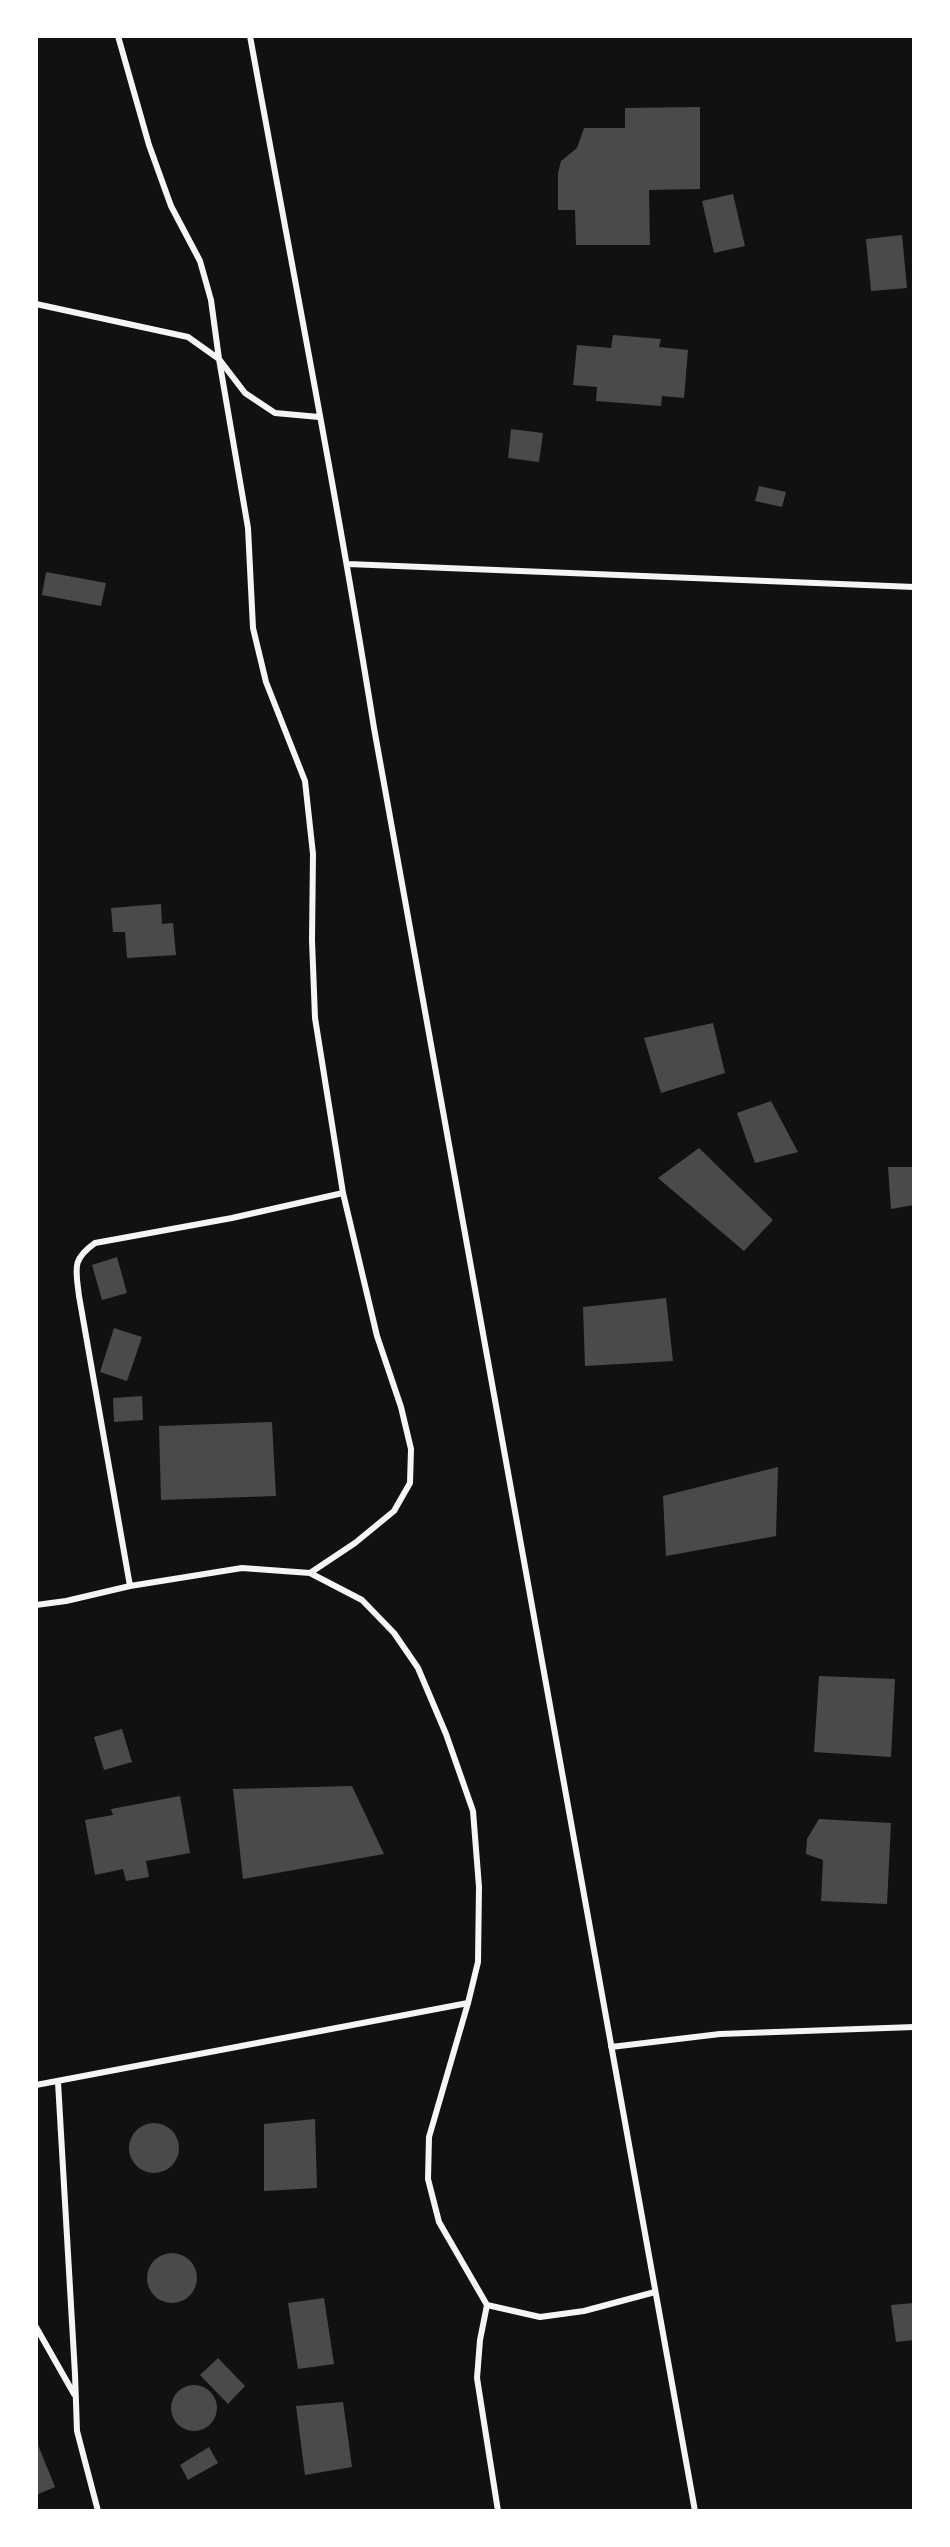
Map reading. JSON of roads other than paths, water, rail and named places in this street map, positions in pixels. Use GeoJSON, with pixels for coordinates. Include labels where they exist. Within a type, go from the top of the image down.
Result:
{"type":"FeatureCollection","features":[{"type":"Feature","properties":{"kind":"street"},"geometry":{"type":"LineString","coordinates":[[118,36],[148,145],[167,196],[200,261],[211,300],[248,528],[253,628],[266,682],[305,782],[313,854],[312,940],[315,1018],[343,1194],[377,1336],[401,1407],[411,1449],[410,1483],[394,1510],[355,1543],[310,1573]]}},
{"type":"Feature","properties":{"kind":"street"},"geometry":{"type":"LineString","coordinates":[[250,36],[348,564],[376,740],[695,2511]]}},
{"type":"Feature","properties":{"kind":"street"},"geometry":{"type":"LineString","coordinates":[[36,304],[188,337],[219,359],[245,393],[275,413],[319,417]]}},
{"type":"Feature","properties":{"kind":"street"},"geometry":{"type":"LineString","coordinates":[[348,564],[914,586]]}},
{"type":"Feature","properties":{"kind":"street"},"geometry":{"type":"LineString","coordinates":[[130,1586],[79,1296],[76,1264],[82,1252],[95,1243],[232,1218],[343,1194]]}},
{"type":"Feature","properties":{"kind":"street"},"geometry":{"type":"LineString","coordinates":[[36,1605],[66,1601],[130,1586],[242,1568],[310,1573],[362,1600],[394,1633],[418,1668],[446,1734],[473,1810],[478,1887],[478,1962],[429,2137],[428,2179],[439,2222],[487,2305],[480,2340],[477,2378],[498,2511]]}},
{"type":"Feature","properties":{"kind":"street"},"geometry":{"type":"LineString","coordinates":[[36,2085],[468,2003]]}},
{"type":"Feature","properties":{"kind":"street"},"geometry":{"type":"LineString","coordinates":[[611,2047],[720,2034],[914,2026]]}},
{"type":"Feature","properties":{"kind":"street"},"geometry":{"type":"LineString","coordinates":[[58,2082],[76,2431],[98,2511]]}},
{"type":"Feature","properties":{"kind":"street"},"geometry":{"type":"LineString","coordinates":[[487,2305],[540,2317],[584,2311],[655,2292]]}},
{"type":"Feature","properties":{"kind":"street"},"geometry":{"type":"LineString","coordinates":[[36,2326],[75,2396]]}}]}
